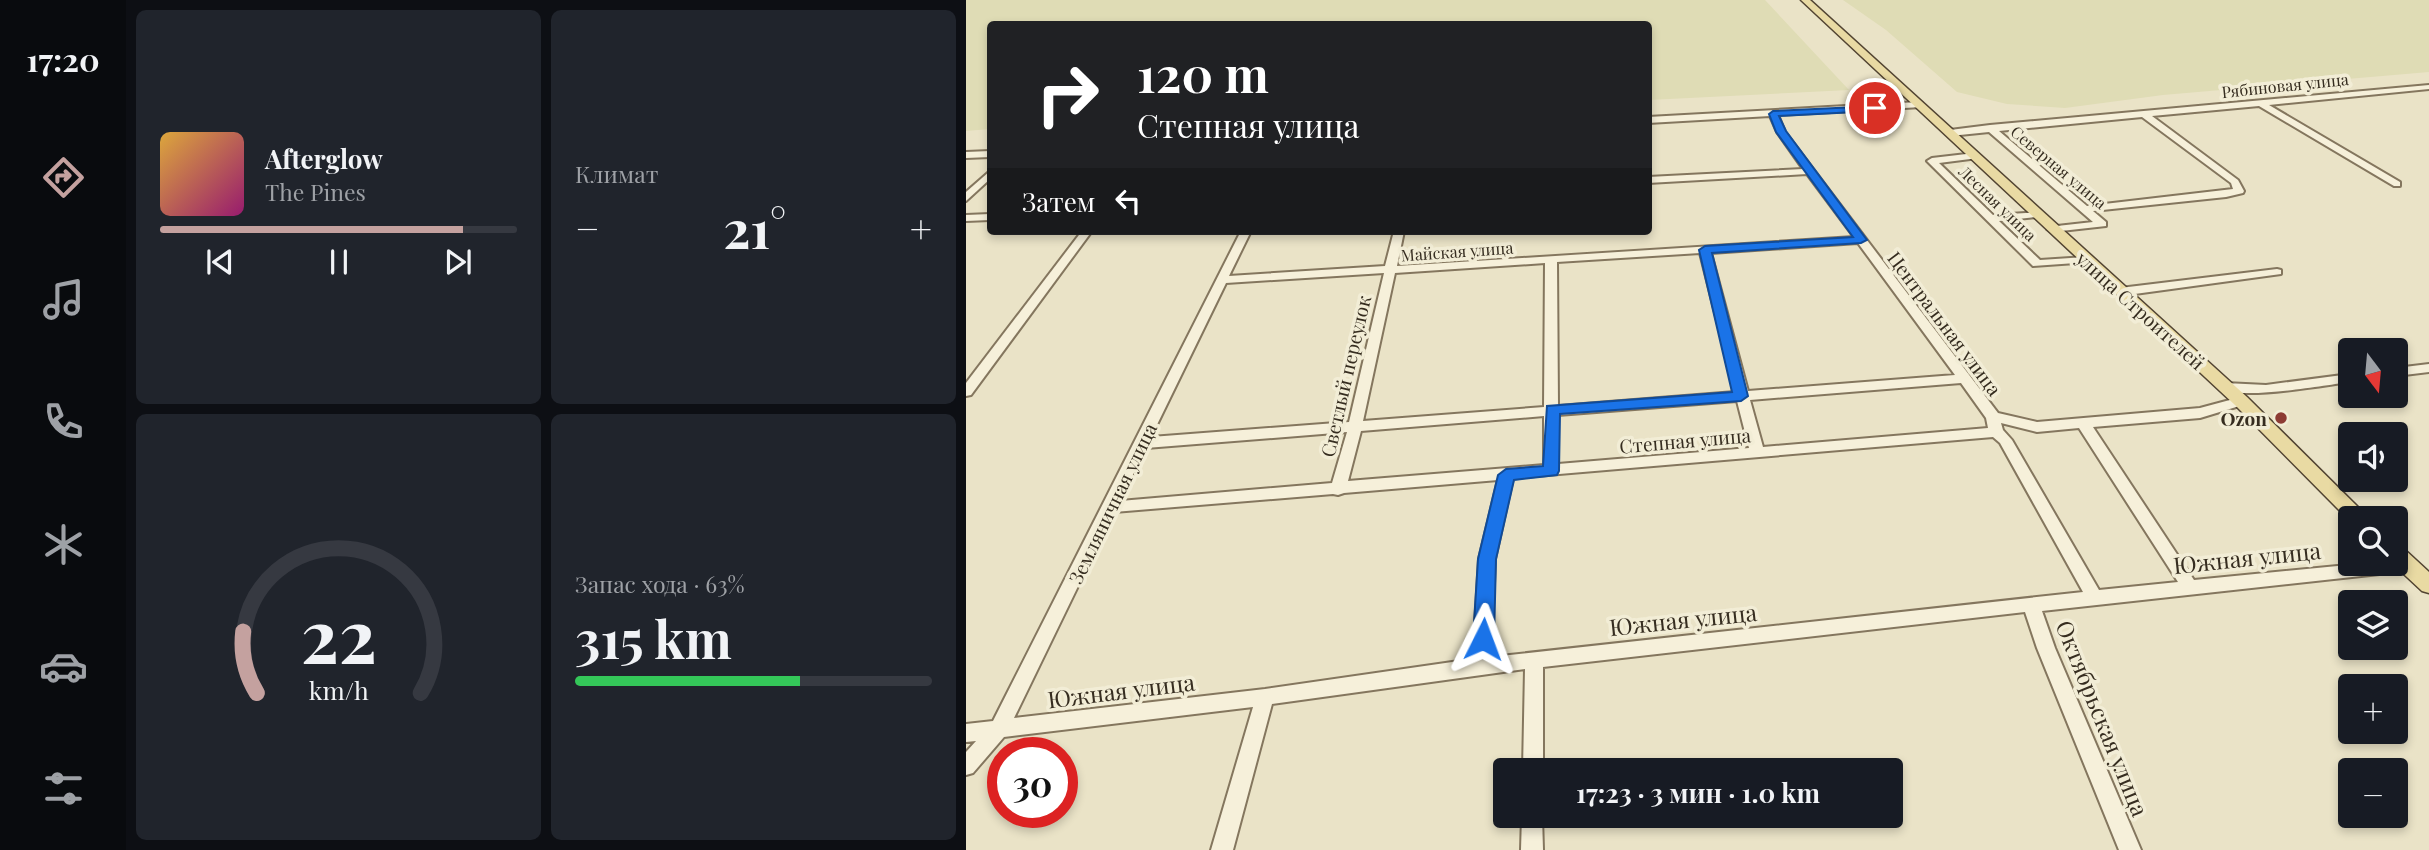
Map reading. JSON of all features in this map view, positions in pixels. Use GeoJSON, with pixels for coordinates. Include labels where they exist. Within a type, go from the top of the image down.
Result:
{"type":"FeatureCollection","features":[{"type":"Feature","properties":{"kind":"main road","name":"улица Строителей"},"geometry":{"type":"LineString","coordinates":[[1805,0],[2241,401],[2347,506]]}},
{"type":"Feature","properties":{"kind":"main road"},"geometry":{"type":"LineString","coordinates":[[2408,566],[2429,585]]}},
{"type":"Feature","properties":{"kind":"street","name":"Рябиновая улица"},"geometry":{"type":"LineString","coordinates":[[1950,133],[2429,86]]}},
{"type":"Feature","properties":{"kind":"street"},"geometry":{"type":"LineString","coordinates":[[2260,103],[2397,184]]}},
{"type":"Feature","properties":{"kind":"street"},"geometry":{"type":"LineString","coordinates":[[1652,120],[1919,105]]}},
{"type":"Feature","properties":{"kind":"street","name":"Центральная улица"},"geometry":{"type":"LineString","coordinates":[[1773,114],[1781,132],[1995,424],[2095,597]]}},
{"type":"Feature","properties":{"kind":"street"},"geometry":{"type":"LineString","coordinates":[[2084,209],[2239,191],[2235,182],[2143,114]]}},
{"type":"Feature","properties":{"kind":"street","name":"Северная улица"},"geometry":{"type":"LineString","coordinates":[[1990,128],[2102,224],[2052,229]]}},
{"type":"Feature","properties":{"kind":"street"},"geometry":{"type":"LineString","coordinates":[[966,155],[987,153]]}},
{"type":"Feature","properties":{"kind":"street","name":"Лесная улица"},"geometry":{"type":"LineString","coordinates":[[1975,156],[1932,161],[2037,264],[2086,260]]}},
{"type":"Feature","properties":{"kind":"street"},"geometry":{"type":"LineString","coordinates":[[1652,180],[1811,171]]}},
{"type":"Feature","properties":{"kind":"street"},"geometry":{"type":"LineString","coordinates":[[966,198],[987,177]]}},
{"type":"Feature","properties":{"kind":"street"},"geometry":{"type":"LineString","coordinates":[[1992,218],[2037,214]]}},
{"type":"Feature","properties":{"kind":"street"},"geometry":{"type":"LineString","coordinates":[[966,218],[987,217]]}},
{"type":"Feature","properties":{"kind":"street"},"geometry":{"type":"LineString","coordinates":[[966,392],[1084,235]]}},
{"type":"Feature","properties":{"kind":"street","name":"Земляничная улица"},"geometry":{"type":"LineString","coordinates":[[966,766],[998,730],[1244,235]]}},
{"type":"Feature","properties":{"kind":"street","name":"Светлый переулок"},"geometry":{"type":"LineString","coordinates":[[1338,490],[1355,427],[1398,235]]}},
{"type":"Feature","properties":{"kind":"street","name":"Майская улица"},"geometry":{"type":"LineString","coordinates":[[1222,279],[1389,271],[1861,240]]}},
{"type":"Feature","properties":{"kind":"street"},"geometry":{"type":"LineString","coordinates":[[1705,250],[1757,453]]}},
{"type":"Feature","properties":{"kind":"street"},"geometry":{"type":"LineString","coordinates":[[1550,260],[1553,409],[1551,471]]}},
{"type":"Feature","properties":{"kind":"street"},"geometry":{"type":"LineString","coordinates":[[2120,292],[2277,272]]}},
{"type":"Feature","properties":{"kind":"street"},"geometry":{"type":"LineString","coordinates":[[2408,371],[2429,368]]}},
{"type":"Feature","properties":{"kind":"street"},"geometry":{"type":"LineString","coordinates":[[1142,443],[1963,379]]}},
{"type":"Feature","properties":{"kind":"street"},"geometry":{"type":"LineString","coordinates":[[2225,387],[2266,389],[2338,380]]}},
{"type":"Feature","properties":{"kind":"street","name":"Степная улица"},"geometry":{"type":"LineString","coordinates":[[1111,507],[1757,453],[1995,424],[2037,427],[2200,414],[2241,401]]}},
{"type":"Feature","properties":{"kind":"street"},"geometry":{"type":"LineString","coordinates":[[2082,424],[2190,587]]}},
{"type":"Feature","properties":{"kind":"street"},"geometry":{"type":"LineString","coordinates":[[1482,666],[1487,559],[1506,475]]}},
{"type":"Feature","properties":{"kind":"street","name":"Южная улица"},"geometry":{"type":"LineString","coordinates":[[966,733],[1265,698],[1482,666],[2338,568]]}},
{"type":"Feature","properties":{"kind":"street","name":"Октябрьская улица"},"geometry":{"type":"LineString","coordinates":[[2031,604],[2046,648],[2130,850]]}},
{"type":"Feature","properties":{"kind":"street"},"geometry":{"type":"LineString","coordinates":[[1533,758],[1534,660]]}},
{"type":"Feature","properties":{"kind":"street"},"geometry":{"type":"LineString","coordinates":[[1222,850],[1265,698]]}},
{"type":"Feature","properties":{"kind":"street"},"geometry":{"type":"LineString","coordinates":[[1532,828],[1532,850]]}},
{"type":"Feature","properties":{"kind":"shaded area"},"geometry":{"type":"Polygon","coordinates":[[[966,0],[1765,0],[1849,90],[1652,100],[1652,21],[987,21],[987,129],[966,131],[966,0]]]}},
{"type":"Feature","properties":{"kind":"shaded area"},"geometry":{"type":"Polygon","coordinates":[[[1843,0],[2429,0],[2429,72],[2163,95],[2065,108],[2007,104],[1957,92],[1886,30],[1843,0]]]}},
{"type":"Feature","properties":{"kind":"place","name":"Ozon"},"geometry":{"type":"Point","coordinates":[2281,418]}},
{"type":"Feature","properties":{"kind":"route"},"geometry":{"type":"LineString","coordinates":[[1483,639],[1487,559],[1506,475],[1551,471],[1553,409],[1741,396],[1705,250],[1861,240],[1781,132],[1773,114],[1875,108]]}}]}
